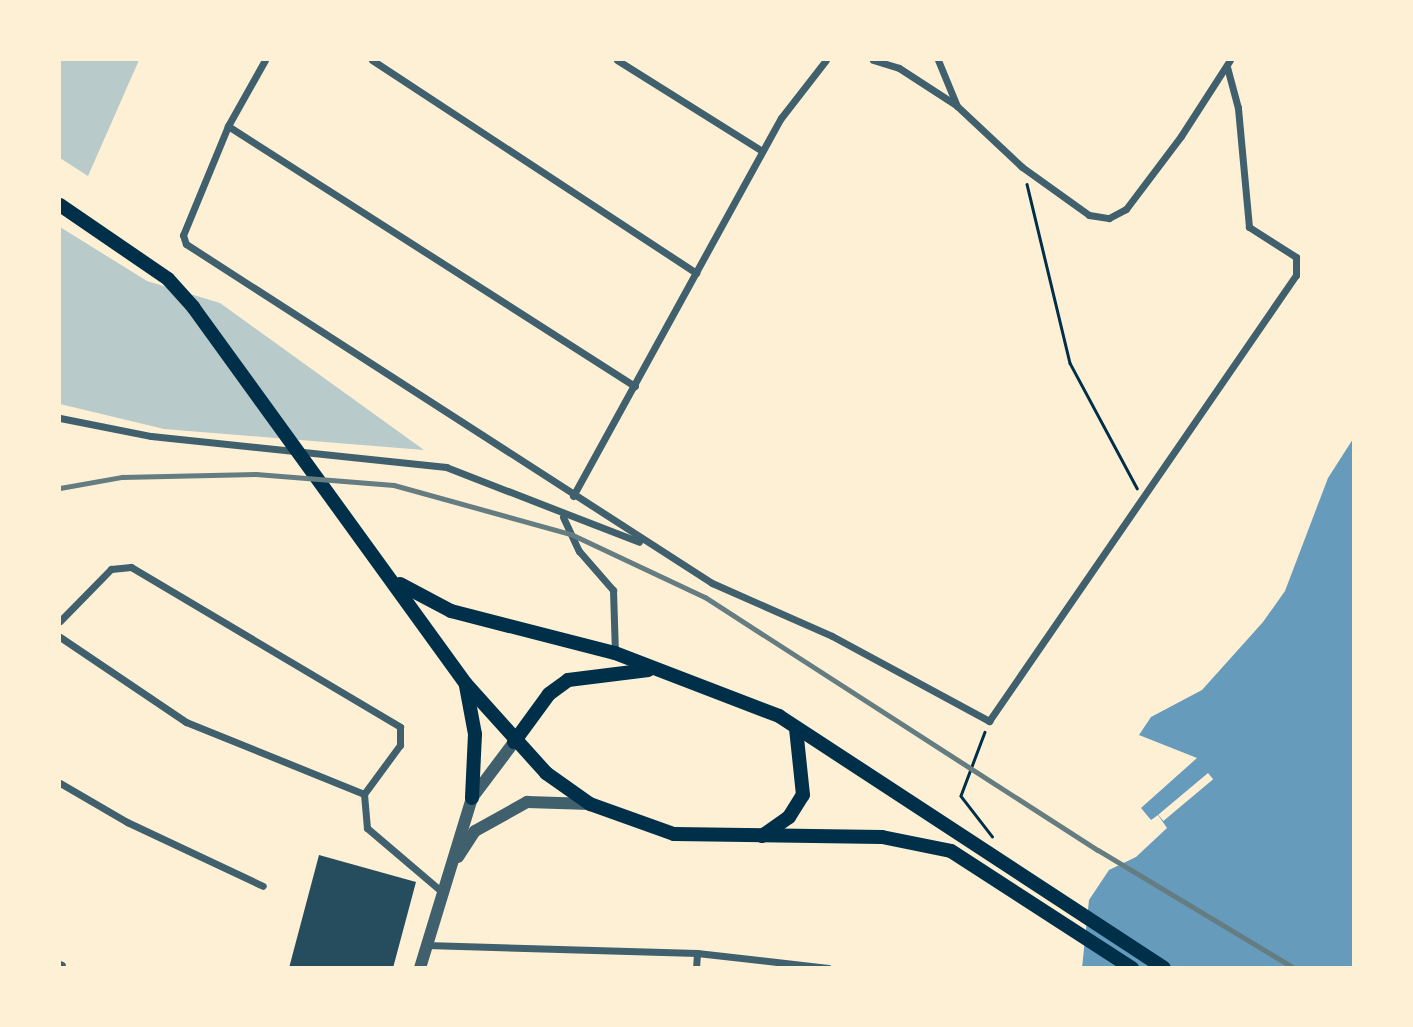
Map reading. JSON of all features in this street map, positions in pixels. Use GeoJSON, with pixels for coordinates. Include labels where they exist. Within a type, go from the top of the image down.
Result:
{"type":"FeatureCollection","features":[{"type":"Feature","properties":{"kind":"main road"},"geometry":{"type":"LineString","coordinates":[[60,205],[167,279],[258,398],[345,520],[396,581],[466,684],[514,742],[590,804],[674,834],[882,837],[941,848],[1132,968]]}},
{"type":"Feature","properties":{"kind":"main road"},"geometry":{"type":"LineString","coordinates":[[396,581],[451,611],[615,653],[653,669],[705,683],[796,728],[1164,968]]}},
{"type":"Feature","properties":{"kind":"main road"},"geometry":{"type":"LineString","coordinates":[[514,742],[549,694],[568,680],[653,669]]}},
{"type":"Feature","properties":{"kind":"main road"},"geometry":{"type":"LineString","coordinates":[[466,684],[475,734],[472,798]]}},
{"type":"Feature","properties":{"kind":"main road"},"geometry":{"type":"LineString","coordinates":[[762,836],[789,817],[803,795],[796,728]]}},
{"type":"Feature","properties":{"kind":"street"},"geometry":{"type":"LineString","coordinates":[[265,60],[228,126],[183,235],[186,244],[573,496],[749,605],[832,636],[989,721],[1299,264],[1290,251],[1249,227],[1238,108],[1229,63]]}},
{"type":"Feature","properties":{"kind":"street"},"geometry":{"type":"LineString","coordinates":[[372,60],[696,273]]}},
{"type":"Feature","properties":{"kind":"street"},"geometry":{"type":"LineString","coordinates":[[617,60],[762,151]]}},
{"type":"Feature","properties":{"kind":"street"},"geometry":{"type":"LineString","coordinates":[[573,496],[762,151],[795,95],[826,60]]}},
{"type":"Feature","properties":{"kind":"street"},"geometry":{"type":"LineString","coordinates":[[873,60],[898,68],[957,106],[1022,167],[1089,215],[1109,218],[1126,209],[1229,63]]}},
{"type":"Feature","properties":{"kind":"street"},"geometry":{"type":"LineString","coordinates":[[938,60],[957,106]]}},
{"type":"Feature","properties":{"kind":"street"},"geometry":{"type":"LineString","coordinates":[[228,126],[635,386]]}},
{"type":"Feature","properties":{"kind":"street"},"geometry":{"type":"LineString","coordinates":[[60,418],[151,436],[446,467],[563,517],[650,545]]}},
{"type":"Feature","properties":{"kind":"street"},"geometry":{"type":"LineString","coordinates":[[563,517],[579,551],[613,590],[615,653]]}},
{"type":"Feature","properties":{"kind":"street"},"geometry":{"type":"LineString","coordinates":[[60,621],[111,569],[131,567],[401,727],[400,745],[364,794],[367,828],[379,845],[441,891]]}},
{"type":"Feature","properties":{"kind":"street"},"geometry":{"type":"LineString","coordinates":[[60,637],[186,722],[364,794]]}},
{"type":"Feature","properties":{"kind":"street"},"geometry":{"type":"LineString","coordinates":[[420,968],[441,891],[472,798],[514,742]]}},
{"type":"Feature","properties":{"kind":"street"},"geometry":{"type":"LineString","coordinates":[[60,783],[127,822],[263,886]]}},
{"type":"Feature","properties":{"kind":"street"},"geometry":{"type":"LineString","coordinates":[[448,872],[475,831],[503,813],[527,802],[590,804]]}},
{"type":"Feature","properties":{"kind":"street"},"geometry":{"type":"LineString","coordinates":[[426,945],[697,953],[828,968]]}},
{"type":"Feature","properties":{"kind":"street"},"geometry":{"type":"LineString","coordinates":[[696,968],[697,953]]}},
{"type":"Feature","properties":{"kind":"path"},"geometry":{"type":"LineString","coordinates":[[1022,167],[1070,363],[1142,498]]}},
{"type":"Feature","properties":{"kind":"path"},"geometry":{"type":"LineString","coordinates":[[989,721],[961,796],[995,839]]}},
{"type":"Feature","properties":{"kind":"shaded area"},"geometry":{"type":"Polygon","coordinates":[[[60,60],[139,60],[88,176],[60,158],[60,60]]]}},
{"type":"Feature","properties":{"kind":"shaded area"},"geometry":{"type":"Polygon","coordinates":[[[60,227],[147,281],[220,303],[424,450],[164,429],[60,404],[60,227]]]}},
{"type":"Feature","properties":{"kind":"water"},"geometry":{"type":"Polygon","coordinates":[[[1353,439],[1353,967],[1082,968],[1089,900],[1109,870],[1136,857],[1167,828],[1158,815],[1151,820],[1141,808],[1197,758],[1139,735],[1151,717],[1202,690],[1263,622],[1285,591],[1328,478],[1353,439]]]}},
{"type":"Feature","properties":{"kind":"pier"},"geometry":{"type":"Polygon","coordinates":[[[1208,773],[1213,779],[1163,821],[1158,815],[1208,773]]]}},
{"type":"Feature","properties":{"kind":"building"},"geometry":{"type":"Polygon","coordinates":[[[319,855],[416,882],[393,968],[289,968],[319,855]]]}},
{"type":"Feature","properties":{"kind":"railway"},"geometry":{"type":"LineString","coordinates":[[60,488],[122,477],[256,474],[394,485],[571,534],[705,597],[1098,850],[1294,968]]}}]}
